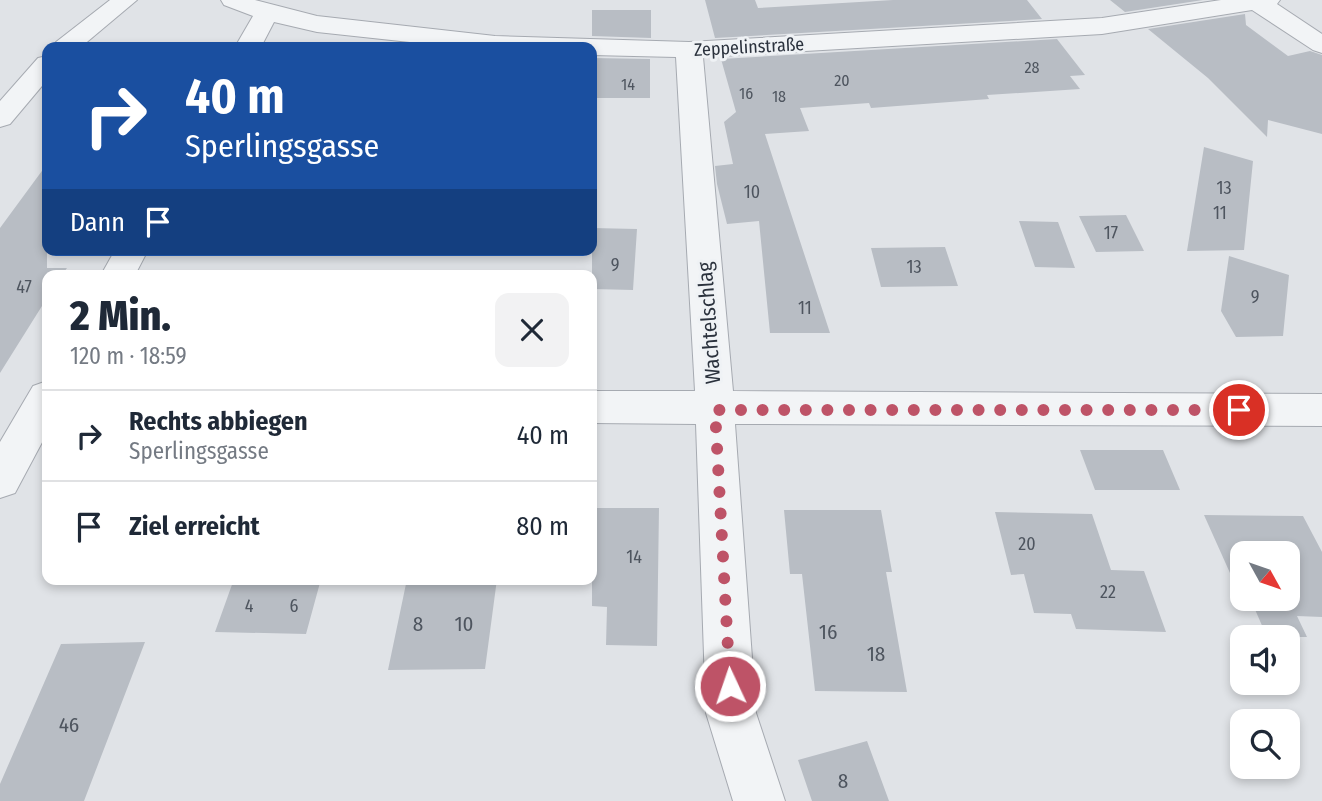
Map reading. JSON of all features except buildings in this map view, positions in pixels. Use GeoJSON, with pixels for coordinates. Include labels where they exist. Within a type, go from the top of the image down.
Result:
{"type":"FeatureCollection","features":[{"type":"Feature","properties":{"kind":"street"},"geometry":{"type":"LineString","coordinates":[[71,42],[125,0]]}},
{"type":"Feature","properties":{"kind":"street","name":"Zeppelinstraße"},"geometry":{"type":"LineString","coordinates":[[233,0],[267,13],[317,24],[477,42]]}},
{"type":"Feature","properties":{"kind":"street"},"geometry":{"type":"LineString","coordinates":[[1262,1],[1322,46]]}},
{"type":"Feature","properties":{"kind":"street","name":"Zeppelinstraße"},"geometry":{"type":"LineString","coordinates":[[597,47],[688,50],[1102,26],[1262,1]]}},
{"type":"Feature","properties":{"kind":"street"},"geometry":{"type":"LineString","coordinates":[[251,42],[267,13]]}},
{"type":"Feature","properties":{"kind":"street","name":"Wachtelschlag"},"geometry":{"type":"LineString","coordinates":[[688,50],[715,410],[732,713],[749,776],[759,801]]}},
{"type":"Feature","properties":{"kind":"street"},"geometry":{"type":"LineString","coordinates":[[0,118],[42,70]]}},
{"type":"Feature","properties":{"kind":"street"},"geometry":{"type":"LineString","coordinates":[[0,480],[42,406]]}},
{"type":"Feature","properties":{"kind":"street"},"geometry":{"type":"LineString","coordinates":[[597,407],[715,410],[1322,410]]}},
{"type":"Feature","properties":{"kind":"route"},"geometry":{"type":"LineString","coordinates":[[730,686],[715,410],[1239,410]]}}]}
